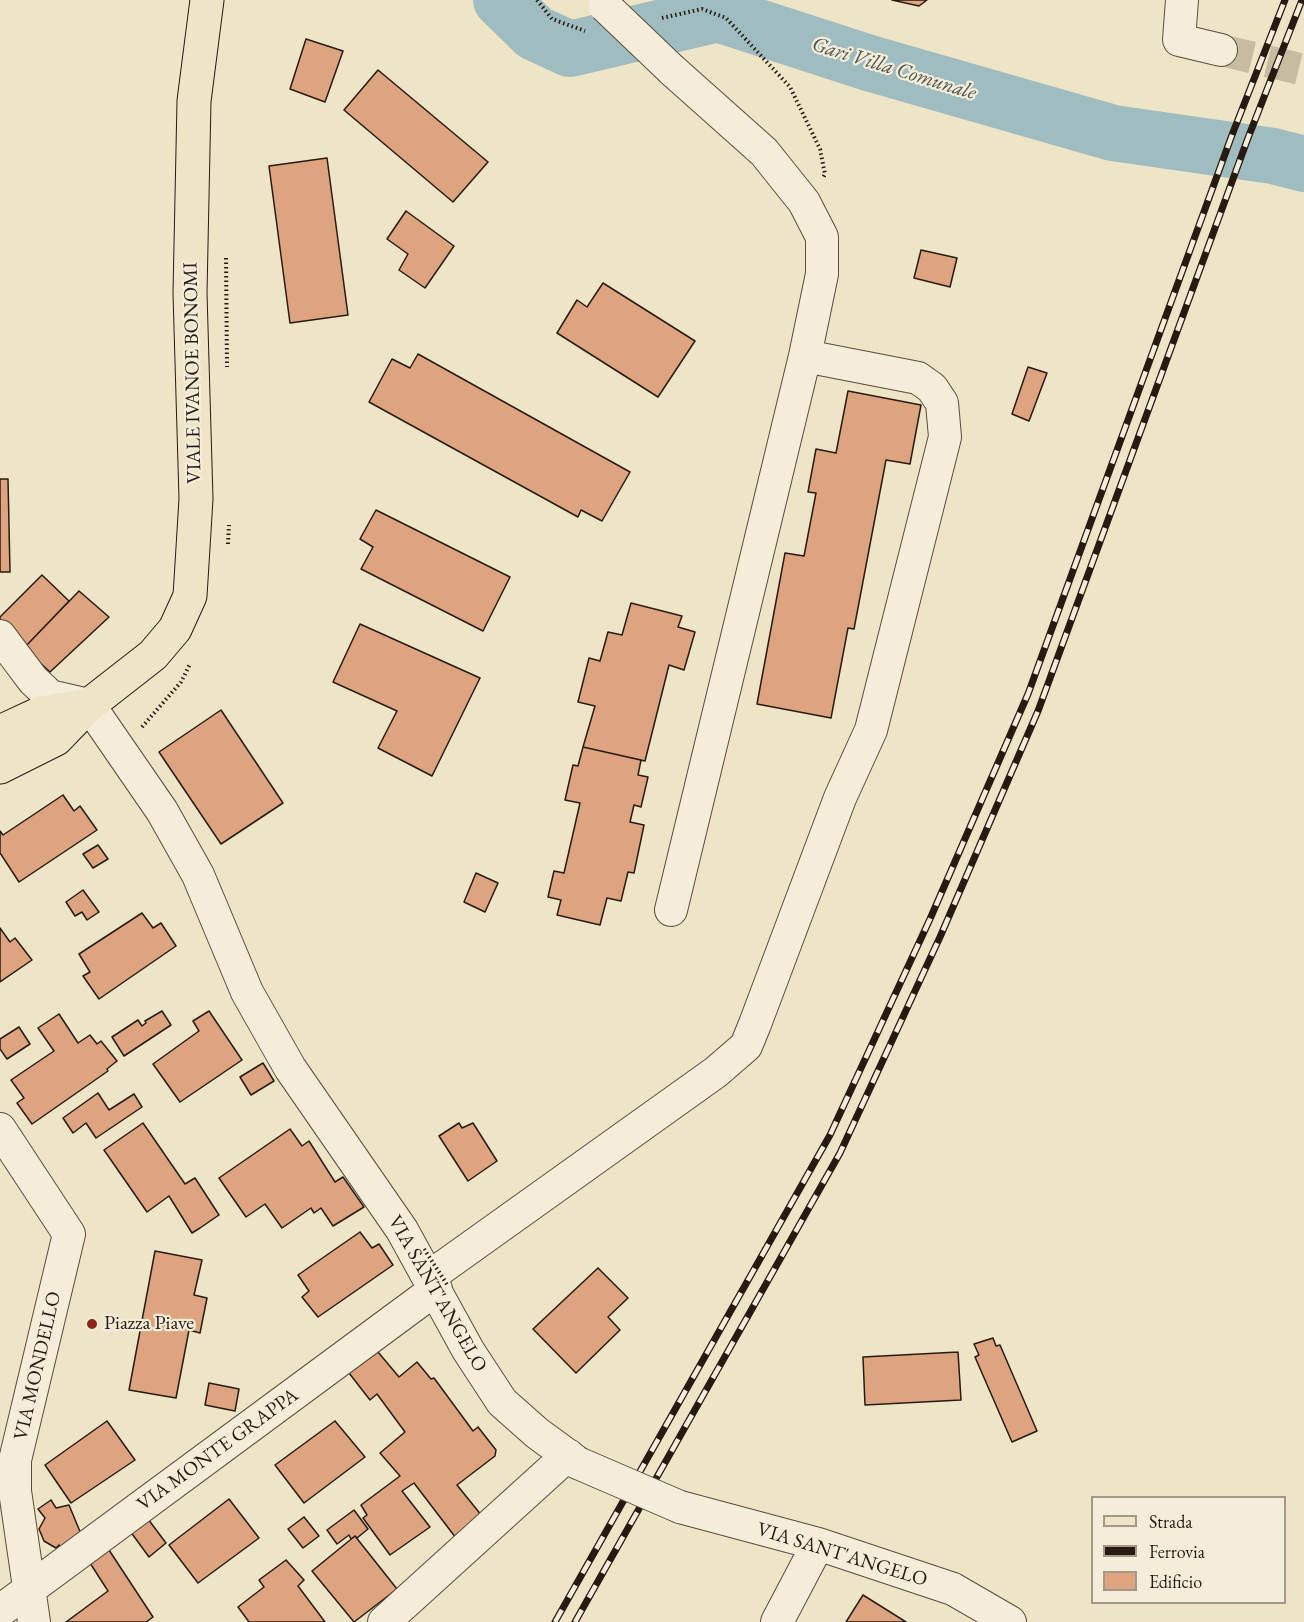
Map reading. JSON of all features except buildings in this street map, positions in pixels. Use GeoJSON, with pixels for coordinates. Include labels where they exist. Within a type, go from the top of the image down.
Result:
{"type":"FeatureCollection","features":[{"type":"Feature","properties":{"kind":"main road","name":"VIALE IVANOE BONOMI"},"geometry":{"type":"LineString","coordinates":[[0,767],[56,739],[90,705],[153,655],[175,629],[190,596],[196,499],[190,294],[194,101],[207,0]]}},
{"type":"Feature","properties":{"kind":"main road","name":"VIALE IVANOE BONOMI"},"geometry":{"type":"LineString","coordinates":[[0,732],[41,713],[90,705]]}},
{"type":"Feature","properties":{"kind":"street"},"geometry":{"type":"LineString","coordinates":[[1182,0],[1179,40],[1221,50]]}},
{"type":"Feature","properties":{"kind":"street"},"geometry":{"type":"LineString","coordinates":[[602,3],[672,70],[765,152],[804,202],[822,237],[822,274],[805,356],[670,909]]}},
{"type":"Feature","properties":{"kind":"street","name":"VIA MONTE GRAPPA"},"geometry":{"type":"LineString","coordinates":[[0,1611],[434,1275],[716,1071],[746,1046],[840,798],[871,730],[945,437],[942,403],[932,388],[918,378],[805,356]]}},
{"type":"Feature","properties":{"kind":"street"},"geometry":{"type":"LineString","coordinates":[[0,636],[33,680],[50,696],[90,705]]}},
{"type":"Feature","properties":{"kind":"street","name":"VIA SANT'ANGELO"},"geometry":{"type":"LineString","coordinates":[[90,705],[162,811],[198,875],[247,993],[290,1068],[434,1275],[468,1350],[502,1402],[537,1433],[573,1459],[680,1507],[818,1544],[953,1589],[1010,1622]]}},
{"type":"Feature","properties":{"kind":"street","name":"VIA MONDELLO"},"geometry":{"type":"LineString","coordinates":[[0,1129],[69,1234],[15,1460],[15,1491],[34,1622]]}},
{"type":"Feature","properties":{"kind":"street"},"geometry":{"type":"LineString","coordinates":[[384,1622],[573,1459]]}},
{"type":"Feature","properties":{"kind":"street"},"geometry":{"type":"LineString","coordinates":[[777,1622],[818,1544]]}},
{"type":"Feature","properties":{"kind":"path"},"geometry":{"type":"LineString","coordinates":[[226,249],[227,372]]}},
{"type":"Feature","properties":{"kind":"path"},"geometry":{"type":"LineString","coordinates":[[228,545],[229,523]]}},
{"type":"Feature","properties":{"kind":"path"},"geometry":{"type":"LineString","coordinates":[[139,731],[181,682],[191,661]]}},
{"type":"Feature","properties":{"kind":"path"},"geometry":{"type":"LineString","coordinates":[[418,1240],[434,1275]]}},
{"type":"Feature","properties":{"kind":"waterway","name":"Gari Villa Comunale"},"geometry":{"type":"LineString","coordinates":[[501,0],[535,33],[570,49],[718,14],[869,63],[1113,133],[1273,156],[1304,164]]}},
{"type":"Feature","properties":{"kind":"tunnel"},"geometry":{"type":"LineString","coordinates":[[1221,50],[1304,70]]}},
{"type":"Feature","properties":{"kind":"railway"},"geometry":{"type":"LineString","coordinates":[[555,1622],[830,1135],[930,919],[1028,694],[1232,135],[1285,0]]}},
{"type":"Feature","properties":{"kind":"railway"},"geometry":{"type":"LineString","coordinates":[[575,1622],[840,1153],[940,937],[1038,711],[1248,138],[1302,0]]}},
{"type":"Feature","properties":{"kind":"place","name":"Piazza Piave"},"geometry":{"type":"Point","coordinates":[92,1324]}}]}
